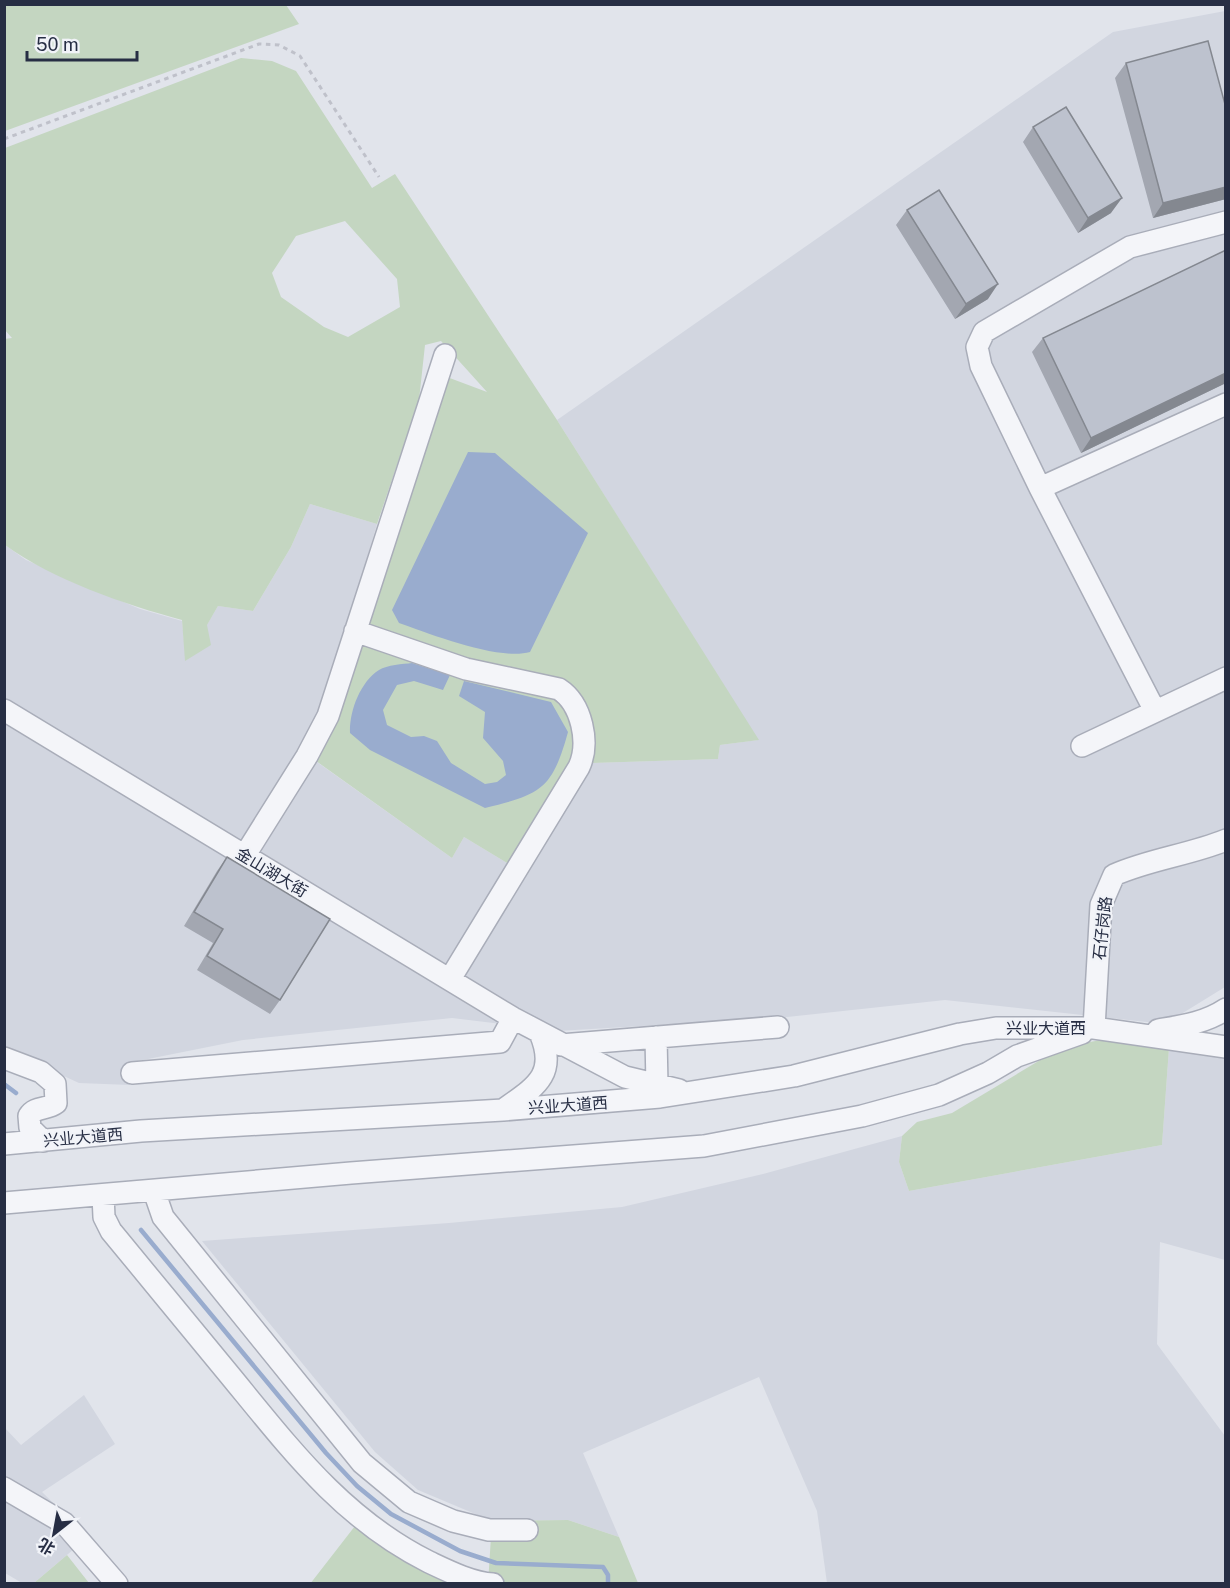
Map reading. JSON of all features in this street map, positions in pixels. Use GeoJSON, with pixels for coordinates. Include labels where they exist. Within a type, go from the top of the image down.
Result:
{"type":"FeatureCollection","features":[{"type":"Feature","properties":{"kind":"street"},"geometry":{"type":"LineString","coordinates":[[1155,711],[1040,488],[981,366],[977,347],[984,332],[1130,247],[1226,222]]}},
{"type":"Feature","properties":{"kind":"street"},"geometry":{"type":"LineString","coordinates":[[245,855],[307,756],[328,716],[445,355]]}},
{"type":"Feature","properties":{"kind":"street"},"geometry":{"type":"LineString","coordinates":[[1040,488],[1226,404]]}},
{"type":"Feature","properties":{"kind":"street"},"geometry":{"type":"LineString","coordinates":[[355,631],[466,669],[559,689],[570,696],[579,718],[585,741],[585,755],[450,979]]}},
{"type":"Feature","properties":{"kind":"street"},"geometry":{"type":"LineString","coordinates":[[1082,746],[1226,678]]}},
{"type":"Feature","properties":{"kind":"street","name":"金山湖大街"},"geometry":{"type":"LineString","coordinates":[[4,710],[561,1045],[625,1077],[675,1090],[714,1090]]}},
{"type":"Feature","properties":{"kind":"street","name":"石仔岗路"},"geometry":{"type":"LineString","coordinates":[[1094,1028],[1101,905],[1106,888],[1114,875],[1136,865],[1206,848],[1226,840]]}},
{"type":"Feature","properties":{"kind":"street"},"geometry":{"type":"LineString","coordinates":[[1141,1033],[1192,1024],[1215,1016],[1226,1009]]}},
{"type":"Feature","properties":{"kind":"street"},"geometry":{"type":"LineString","coordinates":[[132,1073],[500,1042],[513,1018]]}},
{"type":"Feature","properties":{"kind":"street"},"geometry":{"type":"LineString","coordinates":[[561,1045],[778,1027]]}},
{"type":"Feature","properties":{"kind":"street","name":"兴业大道西"},"geometry":{"type":"LineString","coordinates":[[4,1144],[141,1131],[613,1102],[714,1090],[794,1076],[960,1034],[996,1028],[1094,1028]]}},
{"type":"Feature","properties":{"kind":"street"},"geometry":{"type":"LineString","coordinates":[[1094,1028],[1226,1047]]}},
{"type":"Feature","properties":{"kind":"street","name":"兴业大道西"},"geometry":{"type":"LineString","coordinates":[[4,1203],[351,1173],[600,1156],[704,1146],[756,1138],[862,1116],[939,1095],[988,1073],[1017,1056],[1094,1028]]}},
{"type":"Feature","properties":{"kind":"street"},"geometry":{"type":"LineString","coordinates":[[503,1110],[536,1087],[543,1075],[548,1063],[547,1048],[540,1033]]}},
{"type":"Feature","properties":{"kind":"street"},"geometry":{"type":"LineString","coordinates":[[656,1037],[657,1085]]}},
{"type":"Feature","properties":{"kind":"street"},"geometry":{"type":"LineString","coordinates":[[4,1058],[41,1072],[55,1084],[56,1103],[51,1107],[34,1110],[28,1116],[30,1128],[43,1141]]}},
{"type":"Feature","properties":{"kind":"street"},"geometry":{"type":"LineString","coordinates":[[154,1191],[163,1217],[362,1462],[410,1502],[453,1521],[489,1530],[527,1530]]}},
{"type":"Feature","properties":{"kind":"street"},"geometry":{"type":"LineString","coordinates":[[102,1196],[104,1217],[111,1231],[308,1471],[369,1527],[404,1549],[444,1569],[493,1584]]}},
{"type":"Feature","properties":{"kind":"street"},"geometry":{"type":"LineString","coordinates":[[4,1488],[64,1523],[117,1584]]}},
{"type":"Feature","properties":{"kind":"path"},"geometry":{"type":"LineString","coordinates":[[4,139],[259,44],[279,45],[300,56],[379,177]]}},
{"type":"Feature","properties":{"kind":"shaded area"},"geometry":{"type":"Polygon","coordinates":[[[1225,11],[1225,987],[1165,1024],[945,1000],[778,1018],[558,1031],[452,1018],[243,1040],[128,1063],[130,1085],[79,1083],[5,1049],[5,545],[26,560],[140,609],[182,621],[186,660],[218,606],[253,611],[291,547],[310,504],[377,524],[322,711],[300,750],[452,858],[464,837],[527,875],[592,763],[718,759],[720,745],[758,740],[557,420],[1113,32],[1225,11]]]}},
{"type":"Feature","properties":{"kind":"shaded area"},"geometry":{"type":"Polygon","coordinates":[[[1169,1048],[1225,1059],[1225,1260],[1160,1242],[1157,1344],[1225,1436],[1225,1583],[827,1583],[817,1511],[759,1377],[583,1453],[619,1537],[568,1520],[492,1521],[418,1490],[375,1452],[202,1241],[449,1223],[622,1207],[763,1174],[902,1136],[899,1162],[909,1191],[1162,1145],[1169,1048]]]}},
{"type":"Feature","properties":{"kind":"shaded area"},"geometry":{"type":"Polygon","coordinates":[[[84,1395],[115,1444],[42,1492],[88,1537],[34,1583],[22,1583],[5,1573],[5,1428],[21,1445],[84,1395]]]}},
{"type":"Feature","properties":{"kind":"green space"},"geometry":{"type":"Polygon","coordinates":[[[5,4],[286,5],[299,24],[5,131],[5,4]]]}},
{"type":"Feature","properties":{"kind":"green space"},"geometry":{"type":"Polygon","coordinates":[[[241,58],[272,61],[296,71],[372,188],[395,174],[557,420],[759,740],[720,745],[718,759],[592,763],[527,875],[464,837],[452,858],[316,761],[447,377],[487,392],[441,341],[425,345],[419,400],[377,524],[310,504],[291,547],[253,611],[218,606],[207,625],[211,645],[185,661],[182,620],[137,607],[66,580],[5,545],[4,339],[12,338],[4,329],[5,148],[241,58]],[[345,221],[296,236],[272,273],[281,297],[324,327],[348,337],[400,307],[397,279],[345,221]]]}},
{"type":"Feature","properties":{"kind":"green space"},"geometry":{"type":"Polygon","coordinates":[[[1101,1040],[1169,1048],[1162,1145],[909,1191],[899,1162],[902,1136],[917,1122],[952,1113],[1062,1047],[1101,1040]]]}},
{"type":"Feature","properties":{"kind":"green space"},"geometry":{"type":"Polygon","coordinates":[[[568,1520],[619,1537],[638,1583],[488,1584],[492,1521],[568,1520]]]}},
{"type":"Feature","properties":{"kind":"green space"},"geometry":{"type":"Polygon","coordinates":[[[355,1526],[467,1584],[310,1584],[355,1526]]]}},
{"type":"Feature","properties":{"kind":"green space"},"geometry":{"type":"Polygon","coordinates":[[[67,1555],[89,1583],[34,1583],[67,1555]]]}},
{"type":"Feature","properties":{"kind":"water"},"geometry":{"type":"Polygon","coordinates":[[[468,452],[495,453],[588,533],[530,652],[501,653],[464,645],[399,623],[392,610],[468,452]]]}},
{"type":"Feature","properties":{"kind":"water"},"geometry":{"type":"Polygon","coordinates":[[[412,663],[450,675],[443,690],[414,681],[397,685],[383,710],[387,725],[411,737],[424,736],[437,741],[451,763],[485,784],[497,782],[506,775],[503,761],[483,738],[485,712],[459,696],[464,681],[551,702],[568,732],[556,766],[542,786],[532,793],[485,808],[370,750],[350,733],[351,716],[357,698],[372,675],[382,668],[412,663]]]}},
{"type":"Feature","properties":{"kind":"building"},"geometry":{"type":"Polygon","coordinates":[[[1208,41],[1226,108],[1226,187],[1163,203],[1126,63],[1208,41]]]}},
{"type":"Feature","properties":{"kind":"building"},"geometry":{"type":"Polygon","coordinates":[[[1066,107],[1122,198],[1088,218],[1033,127],[1066,107]]]}},
{"type":"Feature","properties":{"kind":"building"},"geometry":{"type":"Polygon","coordinates":[[[939,190],[998,284],[966,304],[907,210],[939,190]]]}},
{"type":"Feature","properties":{"kind":"building"},"geometry":{"type":"Polygon","coordinates":[[[1226,250],[1226,373],[1091,438],[1043,338],[1226,250]]]}},
{"type":"Feature","properties":{"kind":"building"},"geometry":{"type":"Polygon","coordinates":[[[227,857],[330,919],[280,1000],[207,956],[223,929],[194,912],[227,857]]]}},
{"type":"Feature","properties":{"kind":"waterway"},"geometry":{"type":"LineString","coordinates":[[4,1084],[16,1093]]}},
{"type":"Feature","properties":{"kind":"waterway"},"geometry":{"type":"LineString","coordinates":[[141,1230],[326,1453],[357,1486],[391,1514],[460,1551],[496,1563],[603,1567],[608,1575],[608,1584]]}}]}
